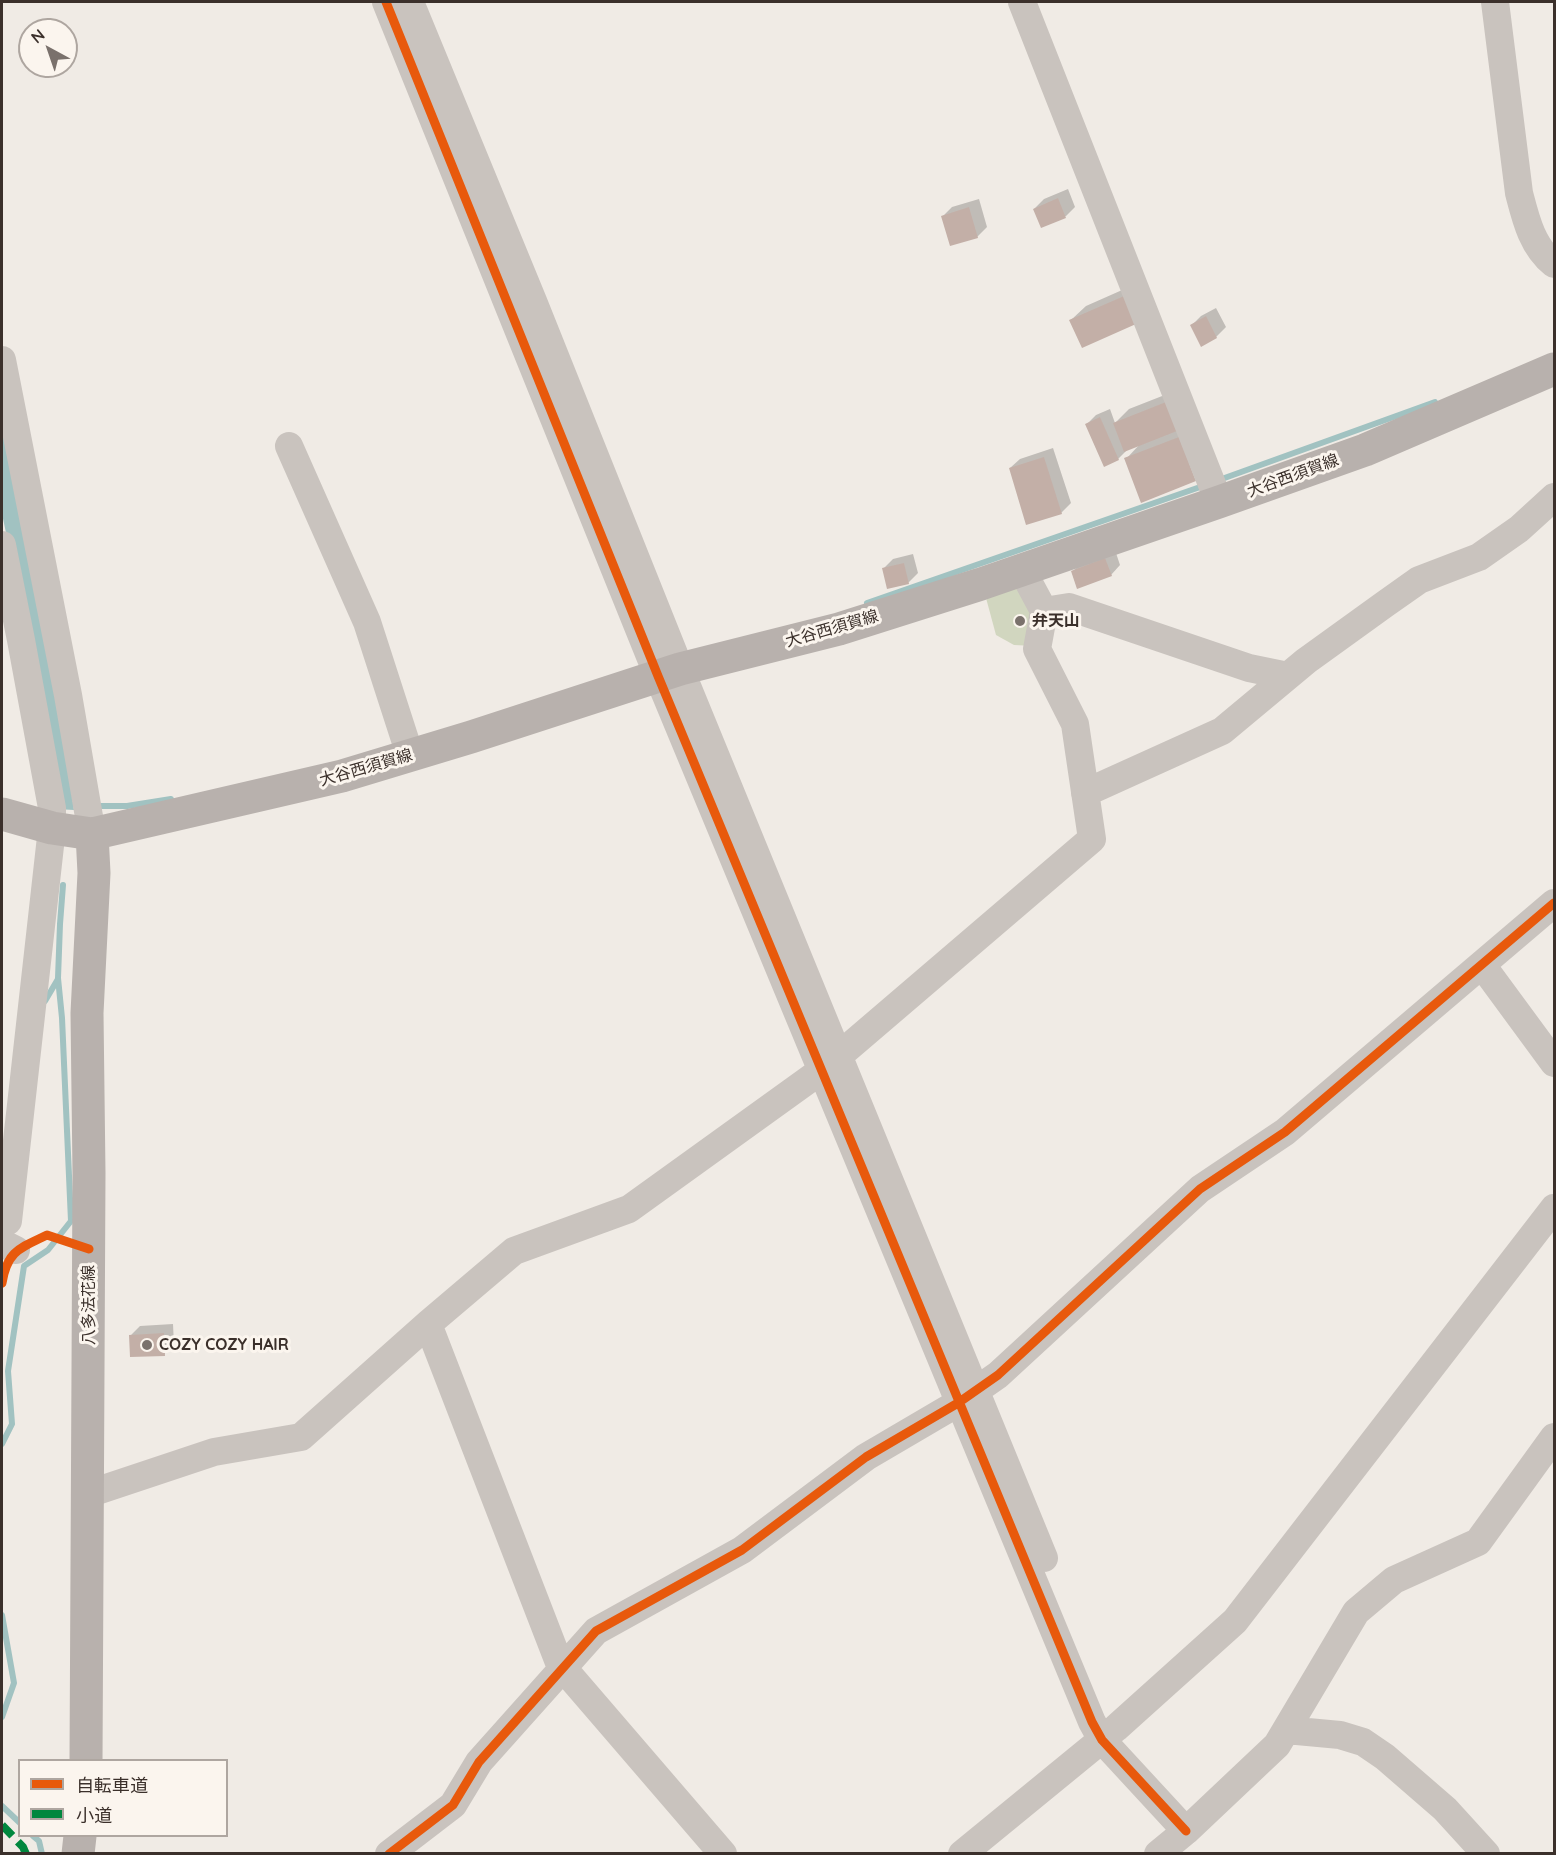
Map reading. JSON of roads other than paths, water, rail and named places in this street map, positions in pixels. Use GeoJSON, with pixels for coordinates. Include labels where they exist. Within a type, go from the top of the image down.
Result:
{"type":"FeatureCollection","features":[{"type":"Feature","properties":{"kind":"main road","name":"大谷西須賀線"},"geometry":{"type":"LineString","coordinates":[[92,834],[342,776],[669,673],[839,629],[1022,570],[1365,450],[1554,369]]}},
{"type":"Feature","properties":{"kind":"main road"},"geometry":{"type":"LineString","coordinates":[[2,814],[52,828],[92,834]]}},
{"type":"Feature","properties":{"kind":"main road","name":"八多法花線"},"geometry":{"type":"LineString","coordinates":[[86,1759],[89,1173],[87,1013],[94,873],[92,834]]}},
{"type":"Feature","properties":{"kind":"main road"},"geometry":{"type":"LineString","coordinates":[[78,1854],[80,1837]]}},
{"type":"Feature","properties":{"kind":"street"},"geometry":{"type":"LineString","coordinates":[[386,2],[831,1063],[967,1397],[1092,1722],[1109,1734],[1186,1831]]}},
{"type":"Feature","properties":{"kind":"street"},"geometry":{"type":"LineString","coordinates":[[410,2],[534,301],[669,673]]}},
{"type":"Feature","properties":{"kind":"street"},"geometry":{"type":"LineString","coordinates":[[1022,2],[1220,502]]}},
{"type":"Feature","properties":{"kind":"street"},"geometry":{"type":"LineString","coordinates":[[1495,2],[1519,193],[1526,221],[1536,244],[1554,264]]}},
{"type":"Feature","properties":{"kind":"street"},"geometry":{"type":"LineString","coordinates":[[2,360],[68,695],[92,834]]}},
{"type":"Feature","properties":{"kind":"street"},"geometry":{"type":"LineString","coordinates":[[289,446],[368,622],[410,755]]}},
{"type":"Feature","properties":{"kind":"street"},"geometry":{"type":"LineString","coordinates":[[1085,794],[1222,731],[1315,655],[1419,580],[1479,558],[1519,529],[1554,497]]}},
{"type":"Feature","properties":{"kind":"street"},"geometry":{"type":"LineString","coordinates":[[2,544],[52,808],[52,828],[8,1221],[2,1221]]}},
{"type":"Feature","properties":{"kind":"street"},"geometry":{"type":"LineString","coordinates":[[88,1494],[214,1452],[301,1437],[514,1251],[629,1209],[831,1063],[1092,839],[1075,724],[1037,650],[1044,611],[1022,570]]}},
{"type":"Feature","properties":{"kind":"street"},"geometry":{"type":"LineString","coordinates":[[1044,611],[1069,607],[1250,668],[1288,676]]}},
{"type":"Feature","properties":{"kind":"street"},"geometry":{"type":"LineString","coordinates":[[389,1854],[453,1805],[479,1762],[596,1631],[742,1550],[866,1457],[998,1376],[1200,1189],[1285,1132],[1554,903]]}},
{"type":"Feature","properties":{"kind":"street"},"geometry":{"type":"LineString","coordinates":[[1482,965],[1554,1063]]}},
{"type":"Feature","properties":{"kind":"street"},"geometry":{"type":"LineString","coordinates":[[962,1854],[1109,1734],[1235,1621],[1554,1208]]}},
{"type":"Feature","properties":{"kind":"street"},"geometry":{"type":"LineString","coordinates":[[428,1324],[562,1668],[723,1854]]}},
{"type":"Feature","properties":{"kind":"street"},"geometry":{"type":"LineString","coordinates":[[1158,1854],[1186,1831],[1277,1744],[1356,1612],[1394,1580],[1478,1542],[1554,1437]]}},
{"type":"Feature","properties":{"kind":"street"},"geometry":{"type":"LineString","coordinates":[[1286,1730],[1340,1735],[1363,1742],[1385,1757],[1445,1809],[1486,1854]]}},
{"type":"Feature","properties":{"kind":"water"},"geometry":{"type":"Polygon","coordinates":[[[2,407],[58,695],[74,810],[56,809],[37,678],[2,514],[2,407]]]}},
{"type":"Feature","properties":{"kind":"waterway"},"geometry":{"type":"LineString","coordinates":[[1219,480],[1435,402]]}},
{"type":"Feature","properties":{"kind":"waterway"},"geometry":{"type":"LineString","coordinates":[[867,603],[1203,486]]}},
{"type":"Feature","properties":{"kind":"waterway"},"geometry":{"type":"LineString","coordinates":[[95,806],[127,806],[171,799]]}},
{"type":"Feature","properties":{"kind":"waterway"},"geometry":{"type":"LineString","coordinates":[[2,1444],[12,1424],[8,1371],[24,1266],[48,1250],[71,1221],[62,1018],[58,978],[63,885]]}},
{"type":"Feature","properties":{"kind":"waterway"},"geometry":{"type":"LineString","coordinates":[[45,1001],[58,979]]}},
{"type":"Feature","properties":{"kind":"waterway"},"geometry":{"type":"LineString","coordinates":[[2,1615],[14,1683],[2,1717]]}},
{"type":"Feature","properties":{"kind":"waterway"},"geometry":{"type":"LineString","coordinates":[[2,1806],[18,1821]]}},
{"type":"Feature","properties":{"kind":"waterway"},"geometry":{"type":"LineString","coordinates":[[34,1837],[39,1841],[42,1854]]}},
{"type":"Feature","properties":{"kind":"place","name":"弁天山"},"geometry":{"type":"Point","coordinates":[1020,621]}},
{"type":"Feature","properties":{"kind":"place","name":"COZY COZY HAIR"},"geometry":{"type":"Point","coordinates":[147,1345]}}]}
